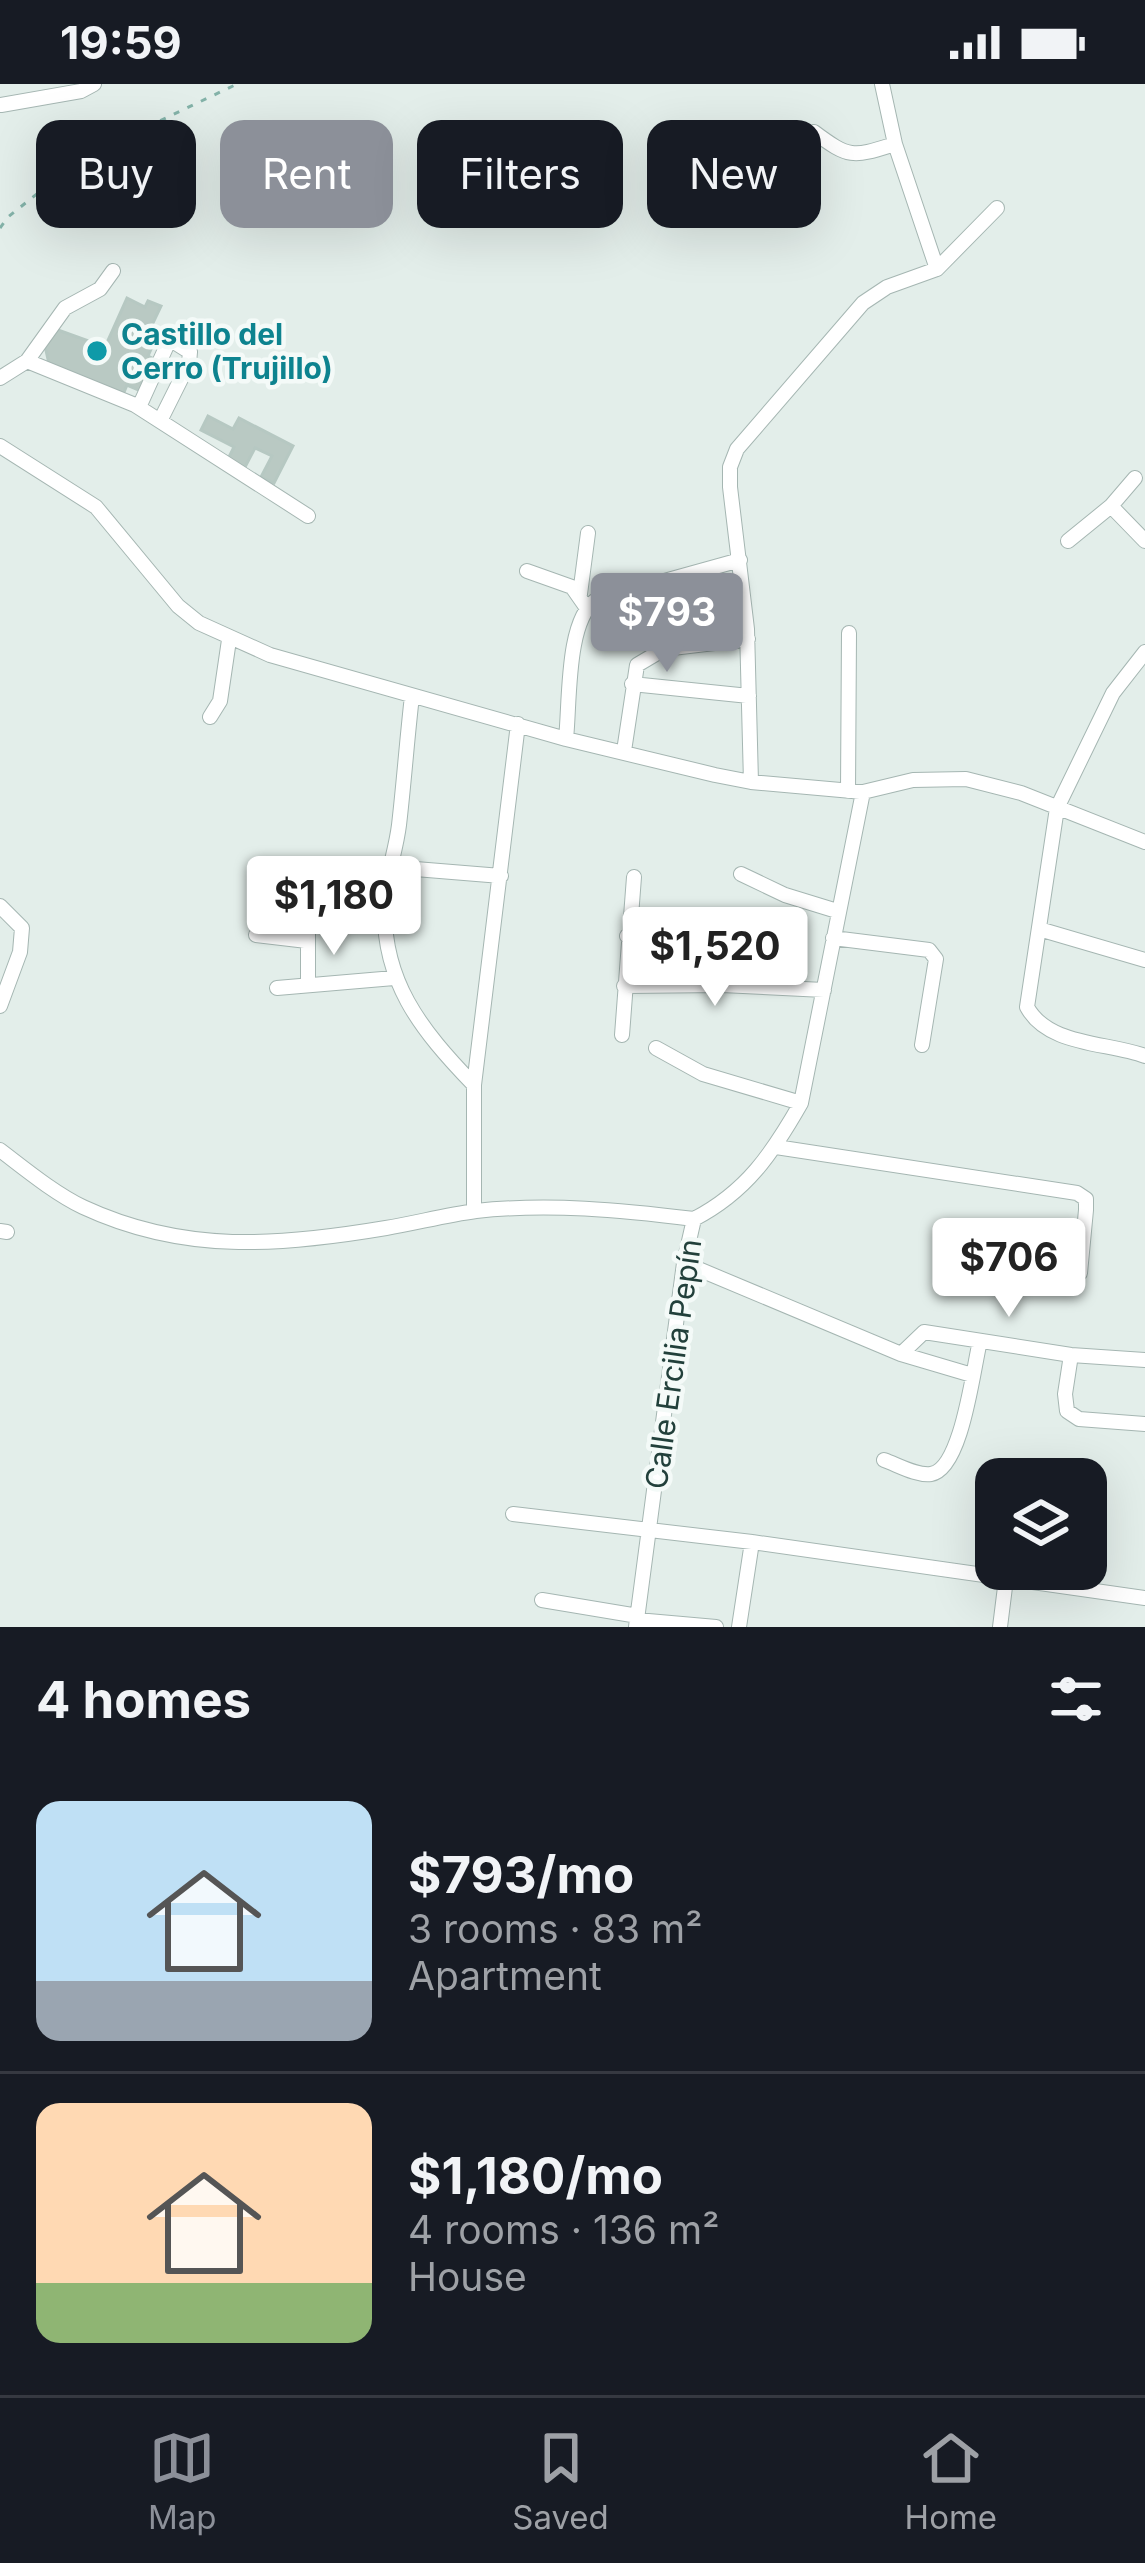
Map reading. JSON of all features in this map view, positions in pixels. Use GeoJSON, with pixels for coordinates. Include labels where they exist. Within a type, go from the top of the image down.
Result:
{"type":"FeatureCollection","features":[{"type":"Feature","properties":{"kind":"street"},"geometry":{"type":"LineString","coordinates":[[1,105],[81,91],[94,84]]}},
{"type":"Feature","properties":{"kind":"street"},"geometry":{"type":"LineString","coordinates":[[882,84],[896,144],[937,269]]}},
{"type":"Feature","properties":{"kind":"street"},"geometry":{"type":"LineString","coordinates":[[821,137],[854,156],[896,144]]}},
{"type":"Feature","properties":{"kind":"street"},"geometry":{"type":"LineString","coordinates":[[751,782],[748,639],[730,487],[730,467],[737,449],[862,303],[887,287],[937,269],[997,208]]}},
{"type":"Feature","properties":{"kind":"street"},"geometry":{"type":"LineString","coordinates":[[0,378],[27,361],[65,308],[100,289],[113,271]]}},
{"type":"Feature","properties":{"kind":"street"},"geometry":{"type":"LineString","coordinates":[[139,407],[168,343],[190,352],[160,421]]}},
{"type":"Feature","properties":{"kind":"street"},"geometry":{"type":"LineString","coordinates":[[27,361],[139,407],[308,516]]}},
{"type":"Feature","properties":{"kind":"street"},"geometry":{"type":"LineString","coordinates":[[0,446],[96,507],[178,606],[230,640],[566,739],[751,782],[856,792],[914,780],[966,779],[1021,793],[1145,842]]}},
{"type":"Feature","properties":{"kind":"street"},"geometry":{"type":"LineString","coordinates":[[1068,541],[1136,478]]}},
{"type":"Feature","properties":{"kind":"street"},"geometry":{"type":"LineString","coordinates":[[1111,506],[1145,541]]}},
{"type":"Feature","properties":{"kind":"street"},"geometry":{"type":"LineString","coordinates":[[566,739],[588,532]]}},
{"type":"Feature","properties":{"kind":"street"},"geometry":{"type":"LineString","coordinates":[[527,571],[562,581],[583,601],[740,560]]}},
{"type":"Feature","properties":{"kind":"street","name":"Calle Ercilia Pepín"},"geometry":{"type":"LineString","coordinates":[[637,1621],[684,1263],[694,1220],[726,1202],[751,1180],[800,1103],[824,991],[856,792],[849,632]]}},
{"type":"Feature","properties":{"kind":"street"},"geometry":{"type":"LineString","coordinates":[[624,751],[637,665],[664,649],[748,639]]}},
{"type":"Feature","properties":{"kind":"street"},"geometry":{"type":"LineString","coordinates":[[210,717],[220,701],[230,640]]}},
{"type":"Feature","properties":{"kind":"street"},"geometry":{"type":"LineString","coordinates":[[1145,652],[1113,693],[1057,808],[1027,1007],[1033,1018],[1056,1034],[1145,1056]]}},
{"type":"Feature","properties":{"kind":"street"},"geometry":{"type":"LineString","coordinates":[[632,684],[749,697]]}},
{"type":"Feature","properties":{"kind":"street"},"geometry":{"type":"LineString","coordinates":[[412,696],[386,921],[394,978],[432,1041],[474,1085]]}},
{"type":"Feature","properties":{"kind":"street"},"geometry":{"type":"LineString","coordinates":[[474,1211],[474,1085],[518,724]]}},
{"type":"Feature","properties":{"kind":"street"},"geometry":{"type":"LineString","coordinates":[[391,867],[501,876]]}},
{"type":"Feature","properties":{"kind":"street"},"geometry":{"type":"LineString","coordinates":[[741,874],[785,895],[837,910]]}},
{"type":"Feature","properties":{"kind":"street"},"geometry":{"type":"LineString","coordinates":[[622,1035],[634,877]]}},
{"type":"Feature","properties":{"kind":"street"},"geometry":{"type":"LineString","coordinates":[[0,906],[22,928],[20,952],[0,1006]]}},
{"type":"Feature","properties":{"kind":"street"},"geometry":{"type":"LineString","coordinates":[[308,915],[308,985]]}},
{"type":"Feature","properties":{"kind":"street"},"geometry":{"type":"LineString","coordinates":[[1040,929],[1145,960]]}},
{"type":"Feature","properties":{"kind":"street"},"geometry":{"type":"LineString","coordinates":[[256,935],[307,941]]}},
{"type":"Feature","properties":{"kind":"street"},"geometry":{"type":"LineString","coordinates":[[627,936],[690,957],[722,985]]}},
{"type":"Feature","properties":{"kind":"street"},"geometry":{"type":"LineString","coordinates":[[833,938],[928,950],[937,959],[922,1045]]}},
{"type":"Feature","properties":{"kind":"street"},"geometry":{"type":"LineString","coordinates":[[278,988],[394,978]]}},
{"type":"Feature","properties":{"kind":"street"},"geometry":{"type":"LineString","coordinates":[[623,986],[824,991]]}},
{"type":"Feature","properties":{"kind":"street"},"geometry":{"type":"LineString","coordinates":[[656,1048],[703,1074],[800,1103]]}},
{"type":"Feature","properties":{"kind":"street"},"geometry":{"type":"LineString","coordinates":[[776,1147],[1077,1192],[1086,1199],[1080,1274]]}},
{"type":"Feature","properties":{"kind":"street"},"geometry":{"type":"LineString","coordinates":[[0,1150],[80,1205],[192,1242],[251,1244],[474,1211],[553,1206],[694,1220]]}},
{"type":"Feature","properties":{"kind":"street"},"geometry":{"type":"LineString","coordinates":[[684,1263],[901,1354],[971,1375]]}},
{"type":"Feature","properties":{"kind":"street"},"geometry":{"type":"LineString","coordinates":[[901,1354],[924,1332],[1071,1355],[1145,1360]]}},
{"type":"Feature","properties":{"kind":"street"},"geometry":{"type":"LineString","coordinates":[[884,1460],[928,1475],[944,1469],[956,1450],[980,1341]]}},
{"type":"Feature","properties":{"kind":"street"},"geometry":{"type":"LineString","coordinates":[[1071,1355],[1067,1411],[1079,1419],[1145,1424]]}},
{"type":"Feature","properties":{"kind":"street"},"geometry":{"type":"LineString","coordinates":[[513,1514],[975,1574]]}},
{"type":"Feature","properties":{"kind":"street"},"geometry":{"type":"LineString","coordinates":[[739,1627],[752,1542]]}},
{"type":"Feature","properties":{"kind":"street"},"geometry":{"type":"LineString","coordinates":[[1000,1627],[1005,1590]]}},
{"type":"Feature","properties":{"kind":"street"},"geometry":{"type":"LineString","coordinates":[[1086,1590],[1145,1598]]}},
{"type":"Feature","properties":{"kind":"street"},"geometry":{"type":"LineString","coordinates":[[542,1600],[637,1621],[716,1627]]}},
{"type":"Feature","properties":{"kind":"path"},"geometry":{"type":"LineString","coordinates":[[0,228],[82,158],[235,85]]}},
{"type":"Feature","properties":{"kind":"building","name":"Castillo del Cerro (Trujillo)"},"geometry":{"type":"Polygon","coordinates":[[[127,298],[145,307],[148,301],[161,306],[151,327],[167,334],[164,342],[156,338],[148,356],[156,360],[141,391],[127,385],[122,397],[49,364],[44,341],[58,330],[105,347],[127,298]]]}},
{"type":"Feature","properties":{"kind":"building"},"geometry":{"type":"Polygon","coordinates":[[[208,416],[233,429],[239,418],[293,446],[274,483],[261,477],[272,456],[255,448],[245,467],[228,459],[234,447],[201,430],[208,416]]]}},
{"type":"Feature","properties":{"kind":"place","name":"Castillo del Cerro (Trujillo)"},"geometry":{"type":"Point","coordinates":[97,351]}}]}
